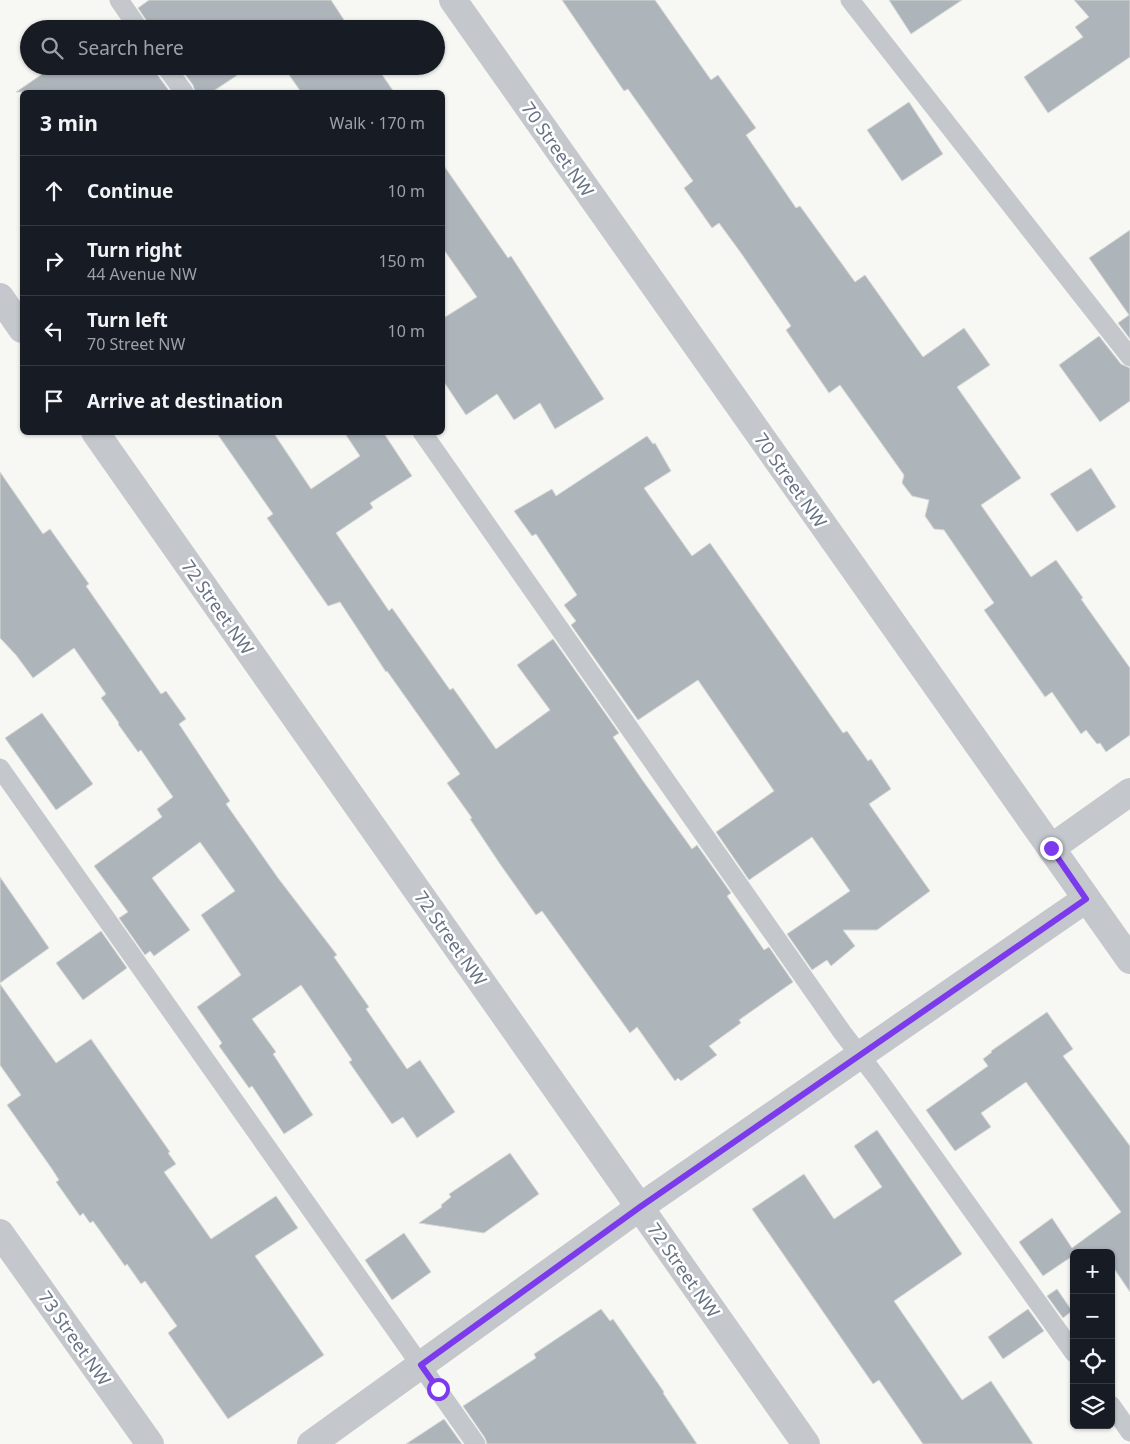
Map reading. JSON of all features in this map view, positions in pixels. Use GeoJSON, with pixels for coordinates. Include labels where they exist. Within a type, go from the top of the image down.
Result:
{"type":"FeatureCollection","features":[{"type":"Feature","properties":{"kind":"street","name":"70 Street NW"},"geometry":{"type":"LineString","coordinates":[[453,0],[1130,960]]}},
{"type":"Feature","properties":{"kind":"street"},"geometry":{"type":"LineString","coordinates":[[0,297],[20,326]]}},
{"type":"Feature","properties":{"kind":"street","name":"72 Street NW"},"geometry":{"type":"LineString","coordinates":[[97,435],[806,1444]]}},
{"type":"Feature","properties":{"kind":"street"},"geometry":{"type":"LineString","coordinates":[[1051,848],[1130,792]]}},
{"type":"Feature","properties":{"kind":"street"},"geometry":{"type":"LineString","coordinates":[[311,1444],[640,1207],[1086,899]]}},
{"type":"Feature","properties":{"kind":"street","name":"73 Street NW"},"geometry":{"type":"LineString","coordinates":[[0,1233],[150,1444]]}},
{"type":"Feature","properties":{"kind":"lane"},"geometry":{"type":"LineString","coordinates":[[119,0],[133,20]]}},
{"type":"Feature","properties":{"kind":"lane"},"geometry":{"type":"LineString","coordinates":[[850,0],[1130,357]]}},
{"type":"Feature","properties":{"kind":"lane"},"geometry":{"type":"LineString","coordinates":[[172,75],[183,90]]}},
{"type":"Feature","properties":{"kind":"lane"},"geometry":{"type":"LineString","coordinates":[[424,435],[836,1024],[1070,1347]]}},
{"type":"Feature","properties":{"kind":"lane"},"geometry":{"type":"LineString","coordinates":[[0,768],[476,1444]]}},
{"type":"Feature","properties":{"kind":"lane"},"geometry":{"type":"LineString","coordinates":[[1115,1411],[1130,1432]]}},
{"type":"Feature","properties":{"kind":"building"},"geometry":{"type":"Polygon","coordinates":[[[149,0],[331,0],[344,20],[146,20],[138,8],[149,0]]]}},
{"type":"Feature","properties":{"kind":"building"},"geometry":{"type":"Polygon","coordinates":[[[562,0],[655,0],[711,80],[718,75],[756,128],[746,135],[796,208],[800,206],[855,282],[865,275],[923,357],[964,328],[990,365],[957,387],[1021,478],[981,505],[1031,577],[1056,560],[1130,668],[1130,735],[1106,752],[1100,743],[1097,744],[1086,730],[1081,734],[1052,692],[1045,697],[984,610],[994,603],[944,530],[934,529],[925,516],[929,500],[912,496],[902,483],[904,475],[840,385],[829,393],[786,330],[791,326],[741,253],[719,223],[712,228],[684,188],[693,181],[628,89],[624,91],[562,0]]]}},
{"type":"Feature","properties":{"kind":"building"},"geometry":{"type":"Polygon","coordinates":[[[889,0],[962,0],[911,34],[889,0]]]}},
{"type":"Feature","properties":{"kind":"building"},"geometry":{"type":"Polygon","coordinates":[[[1074,0],[1130,0],[1130,57],[1048,113],[1024,77],[1083,37],[1075,27],[1089,17],[1074,0]]]}},
{"type":"Feature","properties":{"kind":"building"},"geometry":{"type":"Polygon","coordinates":[[[41,75],[157,75],[169,90],[20,90],[20,92],[16,92],[41,75]]]}},
{"type":"Feature","properties":{"kind":"building"},"geometry":{"type":"Polygon","coordinates":[[[186,75],[238,75],[215,90],[194,90],[186,75]]]}},
{"type":"Feature","properties":{"kind":"building"},"geometry":{"type":"Polygon","coordinates":[[[289,75],[382,75],[393,90],[300,90],[289,75]]]}},
{"type":"Feature","properties":{"kind":"building"},"geometry":{"type":"Polygon","coordinates":[[[909,102],[943,154],[902,181],[867,130],[909,102]]]}},
{"type":"Feature","properties":{"kind":"building"},"geometry":{"type":"Polygon","coordinates":[[[445,167],[508,258],[511,256],[604,399],[555,429],[540,403],[514,420],[497,394],[466,415],[445,384],[445,317],[477,297],[445,251],[445,167]]]}},
{"type":"Feature","properties":{"kind":"building"},"geometry":{"type":"Polygon","coordinates":[[[1130,230],[1130,339],[1118,323],[1129,315],[1089,258],[1130,230]]]}},
{"type":"Feature","properties":{"kind":"building"},"geometry":{"type":"Polygon","coordinates":[[[1099,336],[1121,364],[1130,368],[1130,401],[1100,422],[1059,365],[1099,336]]]}},
{"type":"Feature","properties":{"kind":"building"},"geometry":{"type":"Polygon","coordinates":[[[218,435],[275,435],[311,489],[360,456],[346,435],[385,435],[412,476],[370,503],[373,508],[336,533],[389,611],[392,608],[450,690],[453,688],[496,749],[550,710],[517,665],[553,639],[619,733],[613,737],[643,781],[692,849],[697,845],[731,893],[727,896],[764,950],[769,947],[793,982],[739,1020],[741,1023],[709,1046],[717,1055],[681,1081],[678,1078],[675,1081],[637,1027],[630,1033],[542,911],[536,915],[500,864],[470,819],[472,818],[447,783],[460,774],[386,672],[340,602],[328,606],[267,518],[273,514],[218,435]]]}},
{"type":"Feature","properties":{"kind":"building"},"geometry":{"type":"Polygon","coordinates":[[[647,436],[653,444],[655,443],[671,471],[644,488],[692,556],[710,543],[843,733],[847,731],[868,761],[871,759],[891,789],[869,804],[930,891],[877,930],[843,930],[855,946],[831,966],[827,960],[812,970],[787,934],[850,891],[812,837],[749,880],[716,832],[774,791],[698,680],[638,720],[571,625],[576,621],[564,605],[577,595],[536,534],[532,536],[514,511],[552,489],[556,496],[647,436]]]}},
{"type":"Feature","properties":{"kind":"building"},"geometry":{"type":"Polygon","coordinates":[[[1091,468],[1116,507],[1077,532],[1050,494],[1091,468]]]}},
{"type":"Feature","properties":{"kind":"building"},"geometry":{"type":"Polygon","coordinates":[[[0,472],[43,534],[50,529],[89,584],[86,586],[161,694],[166,691],[186,719],[179,724],[230,801],[226,804],[278,878],[337,955],[334,957],[369,1007],[366,1009],[407,1069],[420,1060],[455,1112],[417,1138],[403,1117],[392,1124],[349,1062],[352,1060],[301,985],[252,1019],[276,1052],[273,1054],[313,1115],[284,1134],[252,1086],[249,1088],[219,1046],[222,1043],[197,1007],[241,975],[201,915],[235,891],[200,842],[152,878],[190,930],[154,956],[150,951],[145,955],[119,918],[128,912],[94,866],[162,817],[157,809],[173,797],[141,750],[138,752],[118,724],[101,698],[106,694],[74,648],[33,678],[16,655],[0,638],[0,472]]]}},
{"type":"Feature","properties":{"kind":"building"},"geometry":{"type":"Polygon","coordinates":[[[42,713],[93,784],[56,810],[5,738],[42,713]]]}},
{"type":"Feature","properties":{"kind":"building"},"geometry":{"type":"Polygon","coordinates":[[[0,877],[49,948],[0,983],[0,877]]]}},
{"type":"Feature","properties":{"kind":"building"},"geometry":{"type":"Polygon","coordinates":[[[101,931],[127,968],[83,1000],[56,963],[101,931]]]}},
{"type":"Feature","properties":{"kind":"building"},"geometry":{"type":"Polygon","coordinates":[[[0,984],[56,1063],[91,1039],[170,1152],[168,1153],[176,1164],[164,1172],[211,1239],[276,1196],[298,1228],[255,1256],[324,1355],[228,1419],[168,1333],[177,1326],[145,1281],[141,1284],[127,1264],[125,1266],[93,1221],[90,1223],[83,1213],[80,1216],[56,1182],[59,1180],[52,1169],[7,1105],[21,1095],[0,1065],[0,984]]]}},
{"type":"Feature","properties":{"kind":"building"},"geometry":{"type":"Polygon","coordinates":[[[1047,1012],[1073,1049],[1063,1056],[1130,1146],[1130,1292],[1115,1270],[1115,1249],[1070,1249],[1070,1258],[1043,1276],[1019,1242],[1052,1218],[1072,1248],[1121,1212],[1026,1082],[981,1113],[991,1127],[955,1151],[926,1110],[988,1066],[983,1059],[991,1051],[1047,1012]]]}},
{"type":"Feature","properties":{"kind":"building"},"geometry":{"type":"Polygon","coordinates":[[[877,1130],[962,1254],[894,1301],[962,1400],[991,1381],[1033,1444],[923,1444],[879,1380],[873,1384],[752,1209],[804,1174],[834,1219],[882,1187],[854,1146],[877,1130]]]}},
{"type":"Feature","properties":{"kind":"building"},"geometry":{"type":"Polygon","coordinates":[[[510,1153],[539,1194],[484,1233],[419,1223],[442,1207],[441,1205],[451,1197],[449,1194],[510,1153]]]}},
{"type":"Feature","properties":{"kind":"building"},"geometry":{"type":"Polygon","coordinates":[[[404,1233],[431,1272],[392,1300],[365,1260],[404,1233]]]}},
{"type":"Feature","properties":{"kind":"building"},"geometry":{"type":"Polygon","coordinates":[[[1057,1289],[1070,1308],[1070,1313],[1063,1318],[1047,1296],[1057,1289]]]}},
{"type":"Feature","properties":{"kind":"building"},"geometry":{"type":"Polygon","coordinates":[[[601,1309],[610,1321],[613,1319],[664,1392],[697,1444],[487,1444],[485,1438],[463,1406],[536,1358],[534,1354],[601,1309]]]}},
{"type":"Feature","properties":{"kind":"building"},"geometry":{"type":"Polygon","coordinates":[[[1028,1309],[1044,1331],[1003,1359],[988,1337],[1028,1309]]]}},
{"type":"Feature","properties":{"kind":"building"},"geometry":{"type":"Polygon","coordinates":[[[444,1419],[462,1444],[406,1444],[444,1419]]]}},
{"type":"Feature","properties":{"kind":"route"},"geometry":{"type":"LineString","coordinates":[[438,1389],[421,1365],[640,1207],[1086,899],[1051,848]]}}]}
